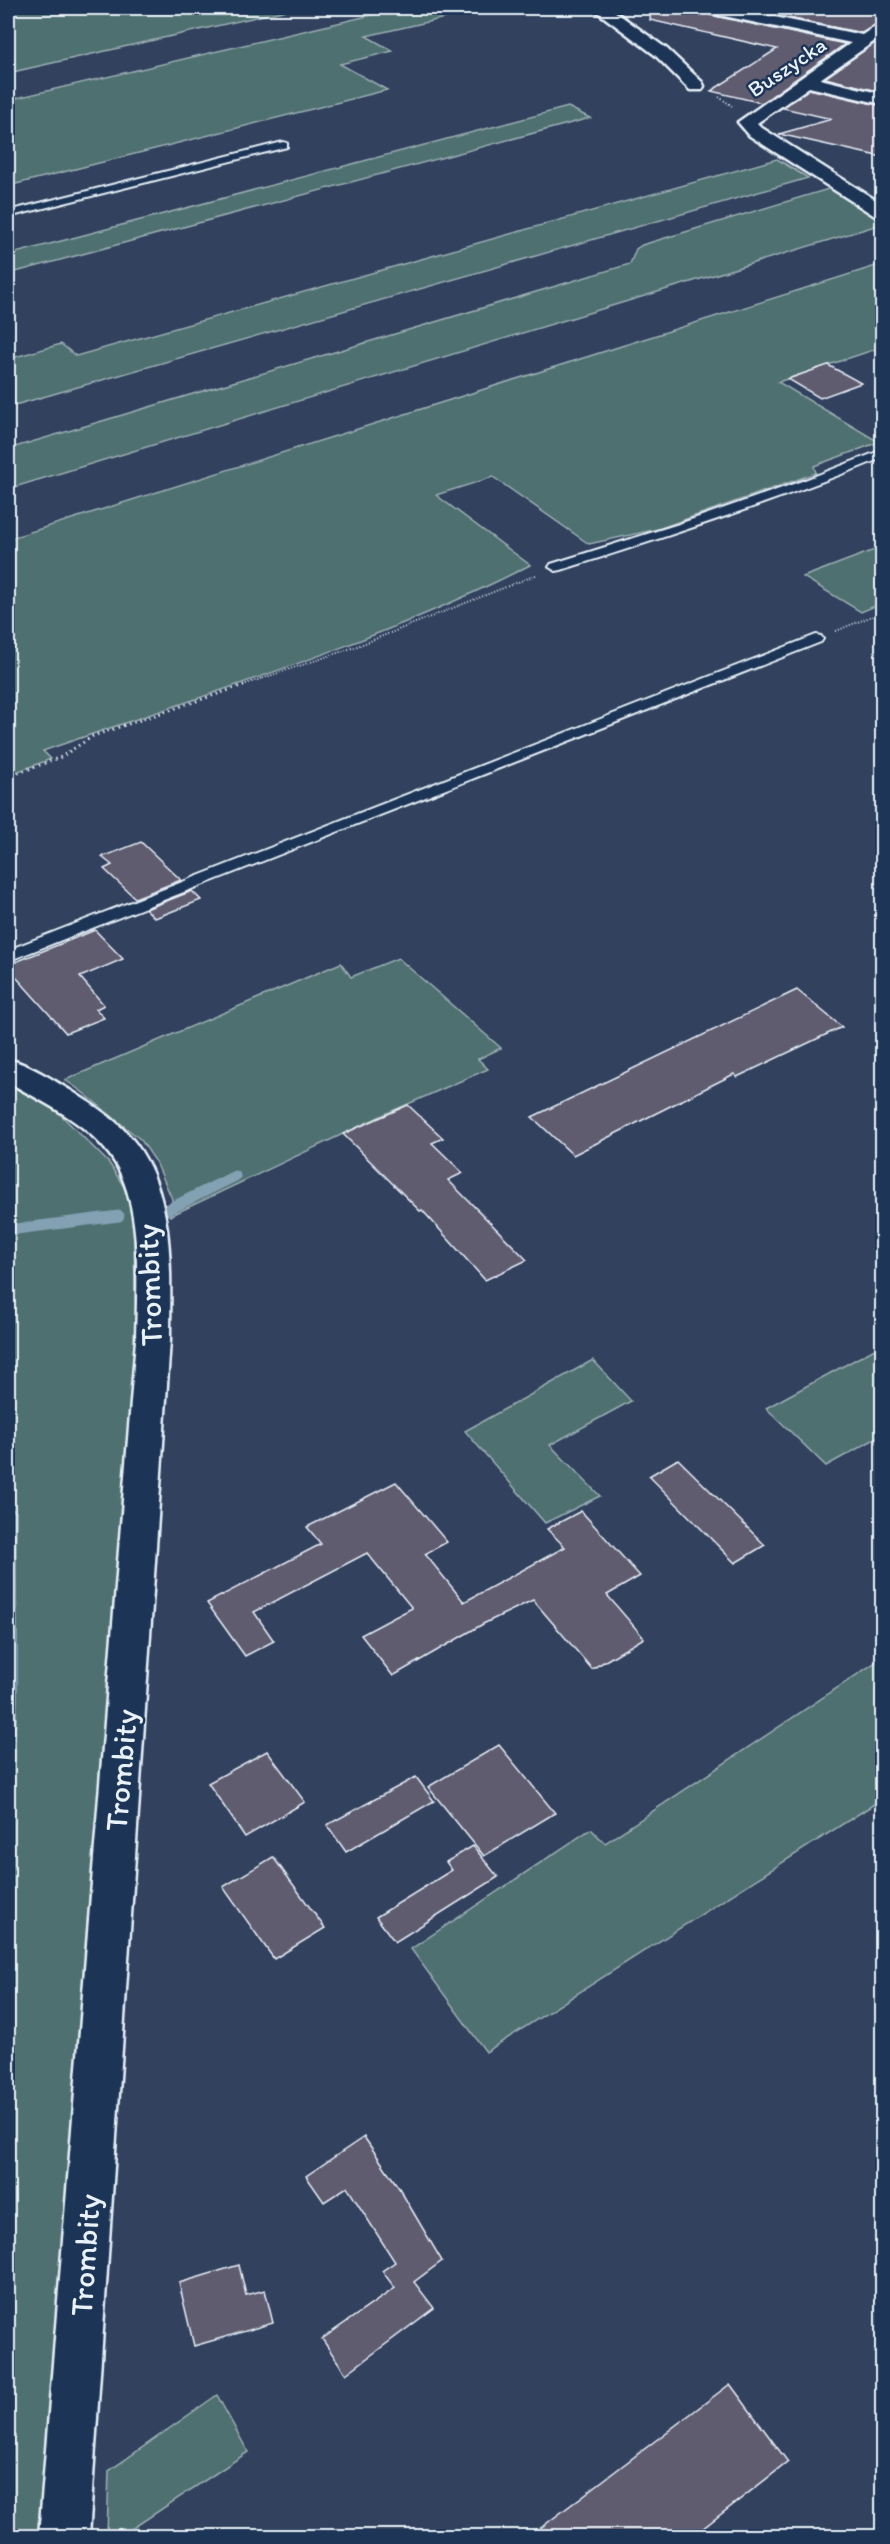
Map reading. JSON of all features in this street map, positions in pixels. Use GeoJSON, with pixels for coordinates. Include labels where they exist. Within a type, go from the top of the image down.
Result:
{"type":"FeatureCollection","features":[{"type":"Feature","properties":{"kind":"street"},"geometry":{"type":"LineString","coordinates":[[600,8],[661,52],[696,86]]}},
{"type":"Feature","properties":{"kind":"street"},"geometry":{"type":"LineString","coordinates":[[710,8],[866,40]]}},
{"type":"Feature","properties":{"kind":"street","name":"Buszycka"},"geometry":{"type":"LineString","coordinates":[[748,121],[882,29]]}},
{"type":"Feature","properties":{"kind":"street"},"geometry":{"type":"LineString","coordinates":[[806,81],[882,99]]}},
{"type":"Feature","properties":{"kind":"street"},"geometry":{"type":"LineString","coordinates":[[748,121],[756,132],[882,212]]}},
{"type":"Feature","properties":{"kind":"street","name":"Trombity"},"geometry":{"type":"LineString","coordinates":[[8,1069],[57,1097],[110,1134],[126,1154],[151,1224],[153,1340],[64,2536]]}},
{"type":"Feature","properties":{"kind":"lane"},"geometry":{"type":"LineString","coordinates":[[8,214],[283,145]]}},
{"type":"Feature","properties":{"kind":"lane"},"geometry":{"type":"LineString","coordinates":[[556,567],[684,527],[810,483],[882,454]]}},
{"type":"Feature","properties":{"kind":"lane"},"geometry":{"type":"LineString","coordinates":[[8,956],[816,639]]}},
{"type":"Feature","properties":{"kind":"path"},"geometry":{"type":"LineString","coordinates":[[696,86],[706,89],[748,121]]}},
{"type":"Feature","properties":{"kind":"path"},"geometry":{"type":"LineString","coordinates":[[8,777],[72,752],[76,746],[93,736],[355,647],[556,567]]}},
{"type":"Feature","properties":{"kind":"path"},"geometry":{"type":"LineString","coordinates":[[816,639],[882,612]]}},
{"type":"Feature","properties":{"kind":"green space"},"geometry":{"type":"Polygon","coordinates":[[[8,8],[296,8],[8,73],[8,8]]]}},
{"type":"Feature","properties":{"kind":"green space"},"geometry":{"type":"Polygon","coordinates":[[[402,8],[489,8],[366,36],[393,51],[340,64],[387,90],[8,186],[8,100],[402,8]]]}},
{"type":"Feature","properties":{"kind":"green space"},"geometry":{"type":"Polygon","coordinates":[[[568,107],[590,118],[8,274],[8,255],[568,107]]]}},
{"type":"Feature","properties":{"kind":"green space"},"geometry":{"type":"Polygon","coordinates":[[[777,159],[808,178],[8,407],[8,359],[61,344],[76,356],[777,159]]]}},
{"type":"Feature","properties":{"kind":"green space"},"geometry":{"type":"Polygon","coordinates":[[[835,187],[882,218],[882,224],[8,489],[8,449],[630,264],[636,249],[642,245],[835,187]]]}},
{"type":"Feature","properties":{"kind":"green space"},"geometry":{"type":"Polygon","coordinates":[[[882,264],[882,347],[778,382],[879,442],[814,466],[816,473],[658,529],[589,544],[493,477],[436,495],[530,565],[472,593],[351,644],[43,751],[51,759],[8,775],[8,539],[882,264]]]}},
{"type":"Feature","properties":{"kind":"green space"},"geometry":{"type":"Polygon","coordinates":[[[882,547],[882,603],[861,612],[803,577],[882,547]]]}},
{"type":"Feature","properties":{"kind":"green space"},"geometry":{"type":"Polygon","coordinates":[[[398,958],[501,1048],[478,1059],[488,1069],[383,1115],[170,1216],[172,1199],[156,1162],[141,1140],[65,1080],[341,963],[351,977],[398,958]]]}},
{"type":"Feature","properties":{"kind":"green space"},"geometry":{"type":"Polygon","coordinates":[[[8,1084],[57,1111],[109,1163],[126,1190],[133,1214],[137,1353],[89,1901],[61,2304],[39,2536],[8,2536],[8,1786],[16,1718],[17,1650],[16,1512],[8,1507],[8,1084]]]}},
{"type":"Feature","properties":{"kind":"green space"},"geometry":{"type":"Polygon","coordinates":[[[882,1345],[882,1435],[826,1466],[766,1408],[882,1345]]]}},
{"type":"Feature","properties":{"kind":"green space"},"geometry":{"type":"Polygon","coordinates":[[[593,1360],[631,1401],[550,1445],[600,1496],[545,1523],[465,1431],[593,1360]]]}},
{"type":"Feature","properties":{"kind":"green space"},"geometry":{"type":"Polygon","coordinates":[[[882,1658],[882,1799],[486,2052],[411,1949],[591,1829],[605,1843],[882,1658]]]}},
{"type":"Feature","properties":{"kind":"green space"},"geometry":{"type":"Polygon","coordinates":[[[217,2395],[248,2452],[121,2536],[107,2536],[109,2471],[217,2395]]]}},
{"type":"Feature","properties":{"kind":"water"},"geometry":{"type":"Polygon","coordinates":[[[8,1507],[16,1512],[17,1684],[13,1752],[8,1786],[8,1507]]]}},
{"type":"Feature","properties":{"kind":"building"},"geometry":{"type":"Polygon","coordinates":[[[651,8],[700,8],[710,15],[845,44],[762,103],[711,91],[777,49],[650,20],[651,8]]]}},
{"type":"Feature","properties":{"kind":"building"},"geometry":{"type":"Polygon","coordinates":[[[739,8],[855,8],[882,13],[882,22],[862,33],[739,8]]]}},
{"type":"Feature","properties":{"kind":"building"},"geometry":{"type":"Polygon","coordinates":[[[882,38],[882,92],[825,78],[882,38]]]}},
{"type":"Feature","properties":{"kind":"building"},"geometry":{"type":"Polygon","coordinates":[[[809,89],[882,106],[882,157],[779,134],[832,119],[783,108],[809,89]]]}},
{"type":"Feature","properties":{"kind":"building"},"geometry":{"type":"Polygon","coordinates":[[[828,365],[861,383],[820,398],[788,379],[828,365]]]}},
{"type":"Feature","properties":{"kind":"building"},"geometry":{"type":"Polygon","coordinates":[[[141,842],[181,880],[135,898],[104,869],[112,865],[102,857],[141,842]]]}},
{"type":"Feature","properties":{"kind":"building"},"geometry":{"type":"Polygon","coordinates":[[[192,891],[201,900],[155,918],[146,909],[192,891]]]}},
{"type":"Feature","properties":{"kind":"building"},"geometry":{"type":"Polygon","coordinates":[[[95,930],[123,959],[80,977],[104,1005],[96,1009],[104,1018],[66,1033],[8,968],[8,965],[95,930]]]}},
{"type":"Feature","properties":{"kind":"building"},"geometry":{"type":"Polygon","coordinates":[[[797,990],[842,1027],[737,1077],[734,1074],[573,1155],[532,1117],[797,990]]]}},
{"type":"Feature","properties":{"kind":"building"},"geometry":{"type":"Polygon","coordinates":[[[408,1105],[443,1138],[432,1143],[463,1173],[448,1180],[527,1260],[485,1280],[422,1210],[420,1211],[343,1134],[408,1105]]]}},
{"type":"Feature","properties":{"kind":"building"},"geometry":{"type":"Polygon","coordinates":[[[678,1459],[765,1545],[735,1563],[649,1476],[678,1459]]]}},
{"type":"Feature","properties":{"kind":"building"},"geometry":{"type":"Polygon","coordinates":[[[396,1482],[447,1542],[425,1554],[464,1602],[565,1547],[547,1529],[581,1511],[640,1576],[607,1595],[644,1638],[592,1669],[533,1600],[483,1624],[393,1676],[361,1635],[412,1608],[367,1553],[254,1612],[274,1641],[245,1656],[207,1603],[321,1544],[307,1527],[396,1482]]]}},
{"type":"Feature","properties":{"kind":"building"},"geometry":{"type":"Polygon","coordinates":[[[499,1745],[555,1813],[484,1856],[428,1787],[499,1745]]]}},
{"type":"Feature","properties":{"kind":"building"},"geometry":{"type":"Polygon","coordinates":[[[267,1751],[305,1802],[245,1837],[208,1783],[267,1751]]]}},
{"type":"Feature","properties":{"kind":"building"},"geometry":{"type":"Polygon","coordinates":[[[416,1777],[434,1801],[346,1852],[327,1825],[416,1777]]]}},
{"type":"Feature","properties":{"kind":"building"},"geometry":{"type":"Polygon","coordinates":[[[473,1846],[498,1877],[395,1942],[376,1917],[452,1870],[446,1862],[473,1846]]]}},
{"type":"Feature","properties":{"kind":"building"},"geometry":{"type":"Polygon","coordinates":[[[273,1857],[325,1928],[274,1959],[223,1887],[273,1857]]]}},
{"type":"Feature","properties":{"kind":"building"},"geometry":{"type":"Polygon","coordinates":[[[364,2137],[399,2188],[442,2261],[414,2282],[434,2308],[346,2374],[322,2339],[395,2288],[382,2271],[395,2262],[347,2187],[324,2202],[306,2176],[364,2137]]]}},
{"type":"Feature","properties":{"kind":"building"},"geometry":{"type":"Polygon","coordinates":[[[239,2265],[246,2295],[265,2290],[273,2323],[194,2346],[179,2283],[239,2265]]]}},
{"type":"Feature","properties":{"kind":"building"},"geometry":{"type":"Polygon","coordinates":[[[730,2384],[788,2462],[693,2536],[530,2536],[730,2384]]]}},
{"type":"Feature","properties":{"kind":"waterway"},"geometry":{"type":"LineString","coordinates":[[167,1210],[235,1176]]}},
{"type":"Feature","properties":{"kind":"waterway"},"geometry":{"type":"LineString","coordinates":[[8,1230],[119,1216]]}}]}
